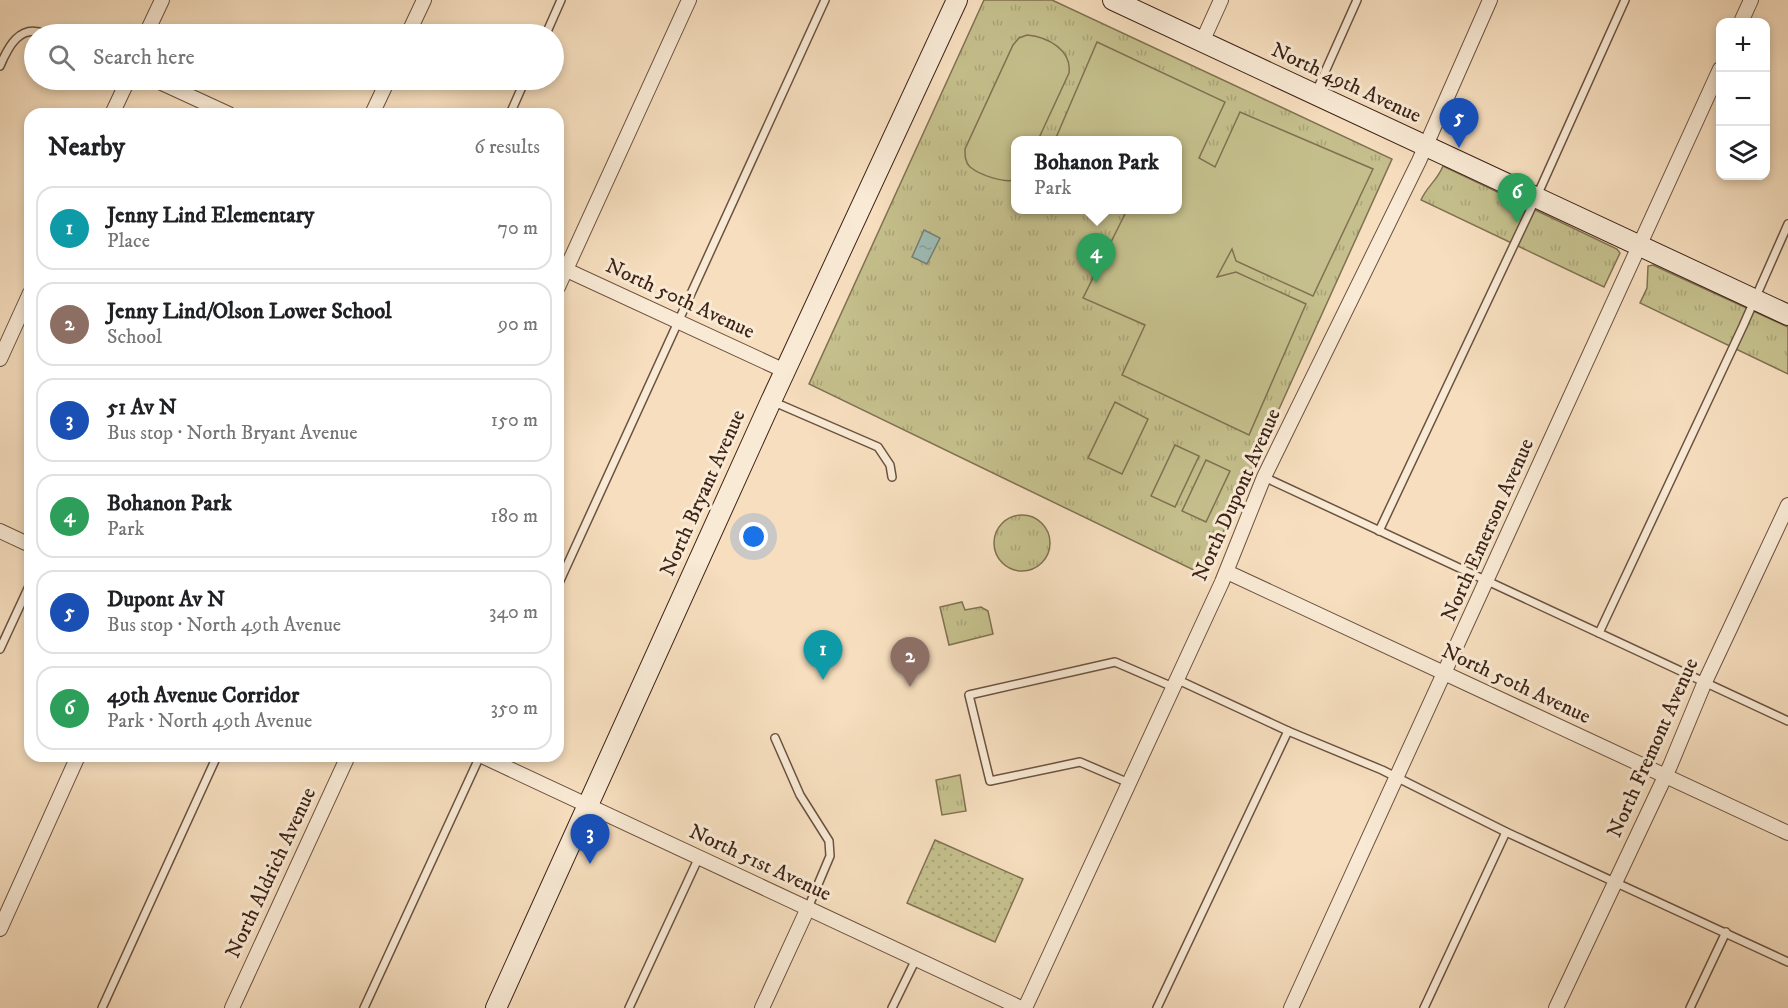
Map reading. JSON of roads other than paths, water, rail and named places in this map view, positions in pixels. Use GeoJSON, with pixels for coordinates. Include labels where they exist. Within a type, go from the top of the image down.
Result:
{"type":"FeatureCollection","features":[{"type":"Feature","properties":{"kind":"street"},"geometry":{"type":"LineString","coordinates":[[151,24],[162,0]]}},
{"type":"Feature","properties":{"kind":"street"},"geometry":{"type":"LineString","coordinates":[[413,24],[424,0]]}},
{"type":"Feature","properties":{"kind":"street"},"geometry":{"type":"LineString","coordinates":[[564,264],[689,0]]}},
{"type":"Feature","properties":{"kind":"street","name":"North Bryant Avenue"},"geometry":{"type":"LineString","coordinates":[[496,1008],[771,401],[957,0]]}},
{"type":"Feature","properties":{"kind":"street","name":"North 49th Avenue"},"geometry":{"type":"LineString","coordinates":[[1113,0],[1788,315]]}},
{"type":"Feature","properties":{"kind":"street"},"geometry":{"type":"LineString","coordinates":[[1202,42],[1221,0]]}},
{"type":"Feature","properties":{"kind":"street","name":"North Dupont Avenue"},"geometry":{"type":"LineString","coordinates":[[1023,1008],[1227,572],[1264,477],[1425,146],[1490,0]]}},
{"type":"Feature","properties":{"kind":"street"},"geometry":{"type":"LineString","coordinates":[[1743,18],[1751,0]]}},
{"type":"Feature","properties":{"kind":"street","name":"North Emerson Avenue"},"geometry":{"type":"LineString","coordinates":[[1291,1008],[1446,675],[1719,72]]}},
{"type":"Feature","properties":{"kind":"street"},"geometry":{"type":"LineString","coordinates":[[115,108],[123,90]]}},
{"type":"Feature","properties":{"kind":"street"},"geometry":{"type":"LineString","coordinates":[[177,90],[216,108]]}},
{"type":"Feature","properties":{"kind":"street"},"geometry":{"type":"LineString","coordinates":[[375,108],[383,90]]}},
{"type":"Feature","properties":{"kind":"street","name":"North 50th Avenue"},"geometry":{"type":"LineString","coordinates":[[564,269],[785,371]]}},
{"type":"Feature","properties":{"kind":"street"},"geometry":{"type":"LineString","coordinates":[[0,359],[24,306]]}},
{"type":"Feature","properties":{"kind":"street","name":"North Fremont Avenue"},"geometry":{"type":"LineString","coordinates":[[1556,1008],[1665,776],[1704,684],[1788,504]]}},
{"type":"Feature","properties":{"kind":"street"},"geometry":{"type":"LineString","coordinates":[[0,531],[24,542]]}},
{"type":"Feature","properties":{"kind":"street","name":"North 50th Avenue"},"geometry":{"type":"LineString","coordinates":[[1227,572],[1788,833]]}},
{"type":"Feature","properties":{"kind":"street"},"geometry":{"type":"LineString","coordinates":[[0,929],[75,762]]}},
{"type":"Feature","properties":{"kind":"street","name":"North Aldrich Avenue"},"geometry":{"type":"LineString","coordinates":[[232,1008],[345,762]]}},
{"type":"Feature","properties":{"kind":"street","name":"North 51st Avenue"},"geometry":{"type":"LineString","coordinates":[[493,762],[588,808],[699,857],[1023,1008]]}},
{"type":"Feature","properties":{"kind":"street"},"geometry":{"type":"LineString","coordinates":[[762,1008],[808,908]]}},
{"type":"Feature","properties":{"kind":"lane"},"geometry":{"type":"LineString","coordinates":[[550,24],[561,0]]}},
{"type":"Feature","properties":{"kind":"lane"},"geometry":{"type":"LineString","coordinates":[[564,572],[825,0]]}},
{"type":"Feature","properties":{"kind":"lane"},"geometry":{"type":"LineString","coordinates":[[1315,94],[1357,0]]}},
{"type":"Feature","properties":{"kind":"lane"},"geometry":{"type":"LineString","coordinates":[[1379,531],[1536,198],[1625,0]]}},
{"type":"Feature","properties":{"kind":"lane"},"geometry":{"type":"LineString","coordinates":[[0,66],[11,41],[24,33]]}},
{"type":"Feature","properties":{"kind":"lane"},"geometry":{"type":"LineString","coordinates":[[513,108],[521,90]]}},
{"type":"Feature","properties":{"kind":"lane"},"geometry":{"type":"LineString","coordinates":[[1599,633],[1788,224]]}},
{"type":"Feature","properties":{"kind":"lane"},"geometry":{"type":"LineString","coordinates":[[771,401],[878,447],[890,465],[892,477]]}},
{"type":"Feature","properties":{"kind":"lane"},"geometry":{"type":"LineString","coordinates":[[1264,477],[1788,722]]}},
{"type":"Feature","properties":{"kind":"lane"},"geometry":{"type":"LineString","coordinates":[[0,649],[24,597]]}},
{"type":"Feature","properties":{"kind":"lane"},"geometry":{"type":"LineString","coordinates":[[1130,783],[1080,762],[990,781],[969,695],[1115,662],[1174,683],[1382,770],[1506,832],[1788,962]]}},
{"type":"Feature","properties":{"kind":"lane"},"geometry":{"type":"LineString","coordinates":[[1157,1008],[1288,731]]}},
{"type":"Feature","properties":{"kind":"lane"},"geometry":{"type":"LineString","coordinates":[[775,738],[800,795],[829,841],[830,855],[808,908]]}},
{"type":"Feature","properties":{"kind":"lane"},"geometry":{"type":"LineString","coordinates":[[102,1008],[214,762]]}},
{"type":"Feature","properties":{"kind":"lane"},"geometry":{"type":"LineString","coordinates":[[364,1008],[478,762]]}},
{"type":"Feature","properties":{"kind":"lane"},"geometry":{"type":"LineString","coordinates":[[1424,1008],[1506,832]]}},
{"type":"Feature","properties":{"kind":"lane"},"geometry":{"type":"LineString","coordinates":[[629,1008],[699,857]]}},
{"type":"Feature","properties":{"kind":"lane"},"geometry":{"type":"LineString","coordinates":[[1690,1008],[1725,932]]}},
{"type":"Feature","properties":{"kind":"lane"},"geometry":{"type":"LineString","coordinates":[[892,1008],[916,959]]}},
{"type":"Feature","properties":{"kind":"water"},"geometry":{"type":"Polygon","coordinates":[[[924,230],[940,238],[927,264],[912,257],[924,230]]]}},
{"type":"Feature","properties":{"kind":"place","name":"Dupont Av N"},"geometry":{"type":"Point","coordinates":[1459,148]}},
{"type":"Feature","properties":{"kind":"place","name":"49th Avenue Corridor"},"geometry":{"type":"Point","coordinates":[1517,223]}},
{"type":"Feature","properties":{"kind":"place","name":"Bohanon Park"},"geometry":{"type":"Point","coordinates":[1096,283]}},
{"type":"Feature","properties":{"kind":"place","name":"Jenny Lind Elementary"},"geometry":{"type":"Point","coordinates":[823,680]}},
{"type":"Feature","properties":{"kind":"place","name":"Jenny Lind/Olson Lower School"},"geometry":{"type":"Point","coordinates":[910,687]}},
{"type":"Feature","properties":{"kind":"place","name":"51 Av N"},"geometry":{"type":"Point","coordinates":[590,864]}}]}
